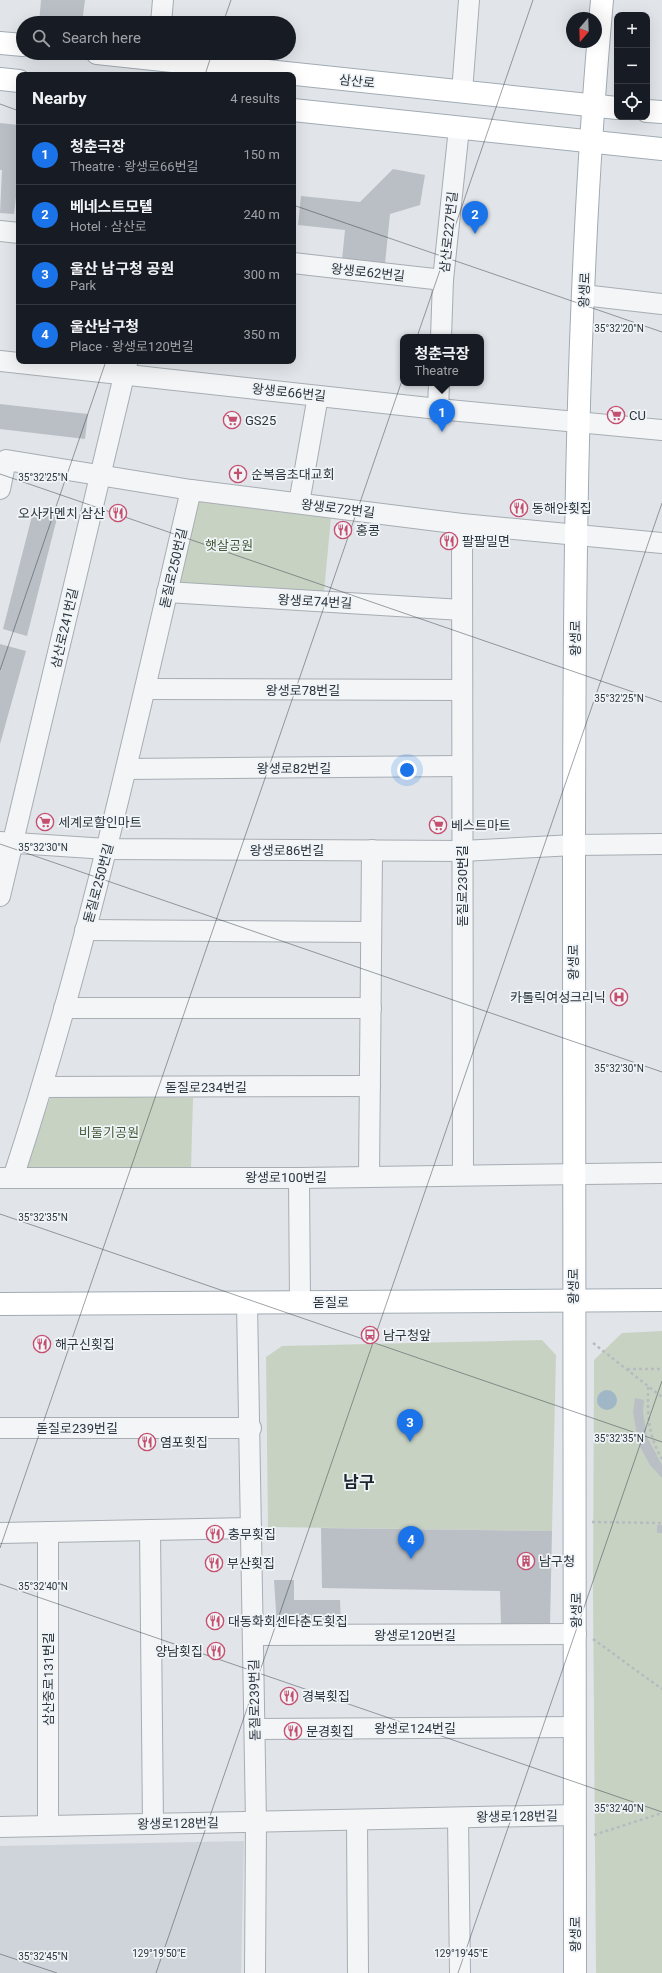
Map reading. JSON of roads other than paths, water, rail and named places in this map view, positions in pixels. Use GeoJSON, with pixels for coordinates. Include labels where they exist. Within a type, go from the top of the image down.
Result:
{"type":"FeatureCollection","features":[{"type":"Feature","properties":{"kind":"main road","name":"왕생로"},"geometry":{"type":"LineString","coordinates":[[575,1973],[576,1631],[573,1174],[575,535],[578,421],[592,105],[602,0]]}},
{"type":"Feature","properties":{"kind":"main road"},"geometry":{"type":"LineString","coordinates":[[0,43],[16,44]]}},
{"type":"Feature","properties":{"kind":"main road","name":"삼산로"},"geometry":{"type":"LineString","coordinates":[[192,60],[293,72]]}},
{"type":"Feature","properties":{"kind":"main road","name":"삼산로"},"geometry":{"type":"LineString","coordinates":[[296,72],[462,92],[614,108]]}},
{"type":"Feature","properties":{"kind":"main road"},"geometry":{"type":"LineString","coordinates":[[0,79],[16,81]]}},
{"type":"Feature","properties":{"kind":"main road"},"geometry":{"type":"LineString","coordinates":[[296,110],[662,149]]}},
{"type":"Feature","properties":{"kind":"main road"},"geometry":{"type":"LineString","coordinates":[[650,111],[662,112]]}},
{"type":"Feature","properties":{"kind":"main road","name":"돋질로"},"geometry":{"type":"LineString","coordinates":[[0,1304],[662,1300]]}},
{"type":"Feature","properties":{"kind":"street"},"geometry":{"type":"LineString","coordinates":[[162,16],[163,0]]}},
{"type":"Feature","properties":{"kind":"street"},"geometry":{"type":"LineString","coordinates":[[462,92],[469,0]]}},
{"type":"Feature","properties":{"kind":"street","name":"삼산로227번길"},"geometry":{"type":"LineString","coordinates":[[441,334],[443,280],[459,128]]}},
{"type":"Feature","properties":{"kind":"street"},"geometry":{"type":"LineString","coordinates":[[0,231],[16,233]]}},
{"type":"Feature","properties":{"kind":"street","name":"왕생로62번길"},"geometry":{"type":"LineString","coordinates":[[296,263],[443,280]]}},
{"type":"Feature","properties":{"kind":"street"},"geometry":{"type":"LineString","coordinates":[[583,295],[662,304]]}},
{"type":"Feature","properties":{"kind":"street","name":"왕생로66번길"},"geometry":{"type":"LineString","coordinates":[[0,361],[16,362]]}},
{"type":"Feature","properties":{"kind":"street","name":"왕생로66번길"},"geometry":{"type":"LineString","coordinates":[[54,364],[126,368],[318,396],[662,430]]}},
{"type":"Feature","properties":{"kind":"street","name":"삼산로241번길"},"geometry":{"type":"LineString","coordinates":[[0,896],[6,842],[101,476],[126,368]]}},
{"type":"Feature","properties":{"kind":"street"},"geometry":{"type":"LineString","coordinates":[[438,409],[439,386]]}},
{"type":"Feature","properties":{"kind":"street"},"geometry":{"type":"LineString","coordinates":[[299,503],[318,396]]}},
{"type":"Feature","properties":{"kind":"street","name":"왕생로72번길"},"geometry":{"type":"LineString","coordinates":[[0,488],[6,460],[191,490],[462,524],[662,543]]}},
{"type":"Feature","properties":{"kind":"street","name":"돋질로250번길"},"geometry":{"type":"LineString","coordinates":[[6,1178],[43,1087],[107,849],[191,490]]}},
{"type":"Feature","properties":{"kind":"street","name":"돋질로230번길"},"geometry":{"type":"LineString","coordinates":[[462,524],[463,1175]]}},
{"type":"Feature","properties":{"kind":"street","name":"왕생로74번길"},"geometry":{"type":"LineString","coordinates":[[167,592],[462,610]]}},
{"type":"Feature","properties":{"kind":"street","name":"왕생로78번길"},"geometry":{"type":"LineString","coordinates":[[144,689],[462,690]]}},
{"type":"Feature","properties":{"kind":"street","name":"왕생로82번길"},"geometry":{"type":"LineString","coordinates":[[126,769],[462,766]]}},
{"type":"Feature","properties":{"kind":"street","name":"왕생로86번길"},"geometry":{"type":"LineString","coordinates":[[6,842],[107,849],[462,851],[574,845],[662,844]]}},
{"type":"Feature","properties":{"kind":"street"},"geometry":{"type":"LineString","coordinates":[[369,1177],[372,850]]}},
{"type":"Feature","properties":{"kind":"street"},"geometry":{"type":"LineString","coordinates":[[85,930],[371,932]]}},
{"type":"Feature","properties":{"kind":"street"},"geometry":{"type":"LineString","coordinates":[[64,1008],[371,1008]]}},
{"type":"Feature","properties":{"kind":"street","name":"돋질로234번길"},"geometry":{"type":"LineString","coordinates":[[43,1087],[370,1086]]}},
{"type":"Feature","properties":{"kind":"street","name":"왕생로100번길"},"geometry":{"type":"LineString","coordinates":[[6,1178],[299,1178],[662,1173]]}},
{"type":"Feature","properties":{"kind":"street"},"geometry":{"type":"LineString","coordinates":[[299,1178],[300,1302]]}},
{"type":"Feature","properties":{"kind":"street","name":"돋질로239번길"},"geometry":{"type":"LineString","coordinates":[[247,1303],[251,1428],[251,1528],[255,1729],[255,1973]]}},
{"type":"Feature","properties":{"kind":"street","name":"돋질로239번길"},"geometry":{"type":"LineString","coordinates":[[0,1428],[251,1428]]}},
{"type":"Feature","properties":{"kind":"street"},"geometry":{"type":"LineString","coordinates":[[0,1533],[251,1528]]}},
{"type":"Feature","properties":{"kind":"street"},"geometry":{"type":"LineString","coordinates":[[150,1530],[153,1824]]}},
{"type":"Feature","properties":{"kind":"street","name":"삼산중로131번길"},"geometry":{"type":"LineString","coordinates":[[48,1532],[48,1826]]}},
{"type":"Feature","properties":{"kind":"street","name":"왕생로120번길"},"geometry":{"type":"LineString","coordinates":[[253,1635],[576,1631]]}},
{"type":"Feature","properties":{"kind":"street","name":"왕생로124번길"},"geometry":{"type":"LineString","coordinates":[[255,1729],[575,1727]]}},
{"type":"Feature","properties":{"kind":"street","name":"왕생로128번길"},"geometry":{"type":"LineString","coordinates":[[0,1827],[575,1815]]}},
{"type":"Feature","properties":{"kind":"street","name":"왕생로128번길"},"geometry":{"type":"LineString","coordinates":[[458,1818],[460,1973]]}},
{"type":"Feature","properties":{"kind":"street"},"geometry":{"type":"LineString","coordinates":[[357,1820],[358,1973]]}},
{"type":"Feature","properties":{"kind":"water"},"geometry":{"type":"Polygon","coordinates":[[[603,1390],[611,1390],[617,1396],[617,1404],[611,1410],[603,1410],[597,1404],[597,1396],[603,1390]]]}},
{"type":"Feature","properties":{"kind":"place","name":"베네스트모텔"},"geometry":{"type":"Point","coordinates":[475,234]}},
{"type":"Feature","properties":{"kind":"place","name":"CU"},"geometry":{"type":"Point","coordinates":[616,415]}},
{"type":"Feature","properties":{"kind":"place","name":"GS25"},"geometry":{"type":"Point","coordinates":[232,420]}},
{"type":"Feature","properties":{"kind":"place","name":"청춘극장"},"geometry":{"type":"Point","coordinates":[442,432]}},
{"type":"Feature","properties":{"kind":"place","name":"순복음초대교회"},"geometry":{"type":"Point","coordinates":[238,474]}},
{"type":"Feature","properties":{"kind":"place","name":"동해안횟집"},"geometry":{"type":"Point","coordinates":[519,508]}},
{"type":"Feature","properties":{"kind":"place","name":"오사카멘치 삼산"},"geometry":{"type":"Point","coordinates":[118,513]}},
{"type":"Feature","properties":{"kind":"place","name":"홍콩"},"geometry":{"type":"Point","coordinates":[343,530]}},
{"type":"Feature","properties":{"kind":"place","name":"팔팔밀면"},"geometry":{"type":"Point","coordinates":[449,541]}},
{"type":"Feature","properties":{"kind":"place","name":"세계로할인마트"},"geometry":{"type":"Point","coordinates":[45,822]}},
{"type":"Feature","properties":{"kind":"place","name":"베스트마트"},"geometry":{"type":"Point","coordinates":[438,825]}},
{"type":"Feature","properties":{"kind":"place","name":"카톨릭여성크리닉"},"geometry":{"type":"Point","coordinates":[619,997]}},
{"type":"Feature","properties":{"kind":"place","name":"남구청앞"},"geometry":{"type":"Point","coordinates":[370,1335]}},
{"type":"Feature","properties":{"kind":"place","name":"해구신횟집"},"geometry":{"type":"Point","coordinates":[42,1344]}},
{"type":"Feature","properties":{"kind":"place","name":"염포횟집"},"geometry":{"type":"Point","coordinates":[147,1442]}},
{"type":"Feature","properties":{"kind":"place","name":"울산 남구청 공원"},"geometry":{"type":"Point","coordinates":[410,1442]}},
{"type":"Feature","properties":{"kind":"place","name":"충무횟집"},"geometry":{"type":"Point","coordinates":[215,1534]}},
{"type":"Feature","properties":{"kind":"place","name":"울산남구청"},"geometry":{"type":"Point","coordinates":[411,1559]}},
{"type":"Feature","properties":{"kind":"place","name":"남구청"},"geometry":{"type":"Point","coordinates":[526,1561]}},
{"type":"Feature","properties":{"kind":"place","name":"부산횟집"},"geometry":{"type":"Point","coordinates":[214,1563]}},
{"type":"Feature","properties":{"kind":"place","name":"대동화회센타춘도횟집"},"geometry":{"type":"Point","coordinates":[215,1621]}},
{"type":"Feature","properties":{"kind":"place","name":"양남횟집"},"geometry":{"type":"Point","coordinates":[216,1651]}},
{"type":"Feature","properties":{"kind":"place","name":"경북횟집"},"geometry":{"type":"Point","coordinates":[289,1696]}},
{"type":"Feature","properties":{"kind":"place","name":"문경횟집"},"geometry":{"type":"Point","coordinates":[293,1731]}},
{"type":"Feature","properties":{"kind":"district","name":"남구"},"geometry":{"type":"Point","coordinates":[359,1482]}},
{"type":"Feature","properties":{"kind":"park label","name":"햇살공원"},"geometry":{"type":"Point","coordinates":[229,545]}},
{"type":"Feature","properties":{"kind":"park label","name":"비둘기공원"},"geometry":{"type":"Point","coordinates":[109,1132]}}]}
